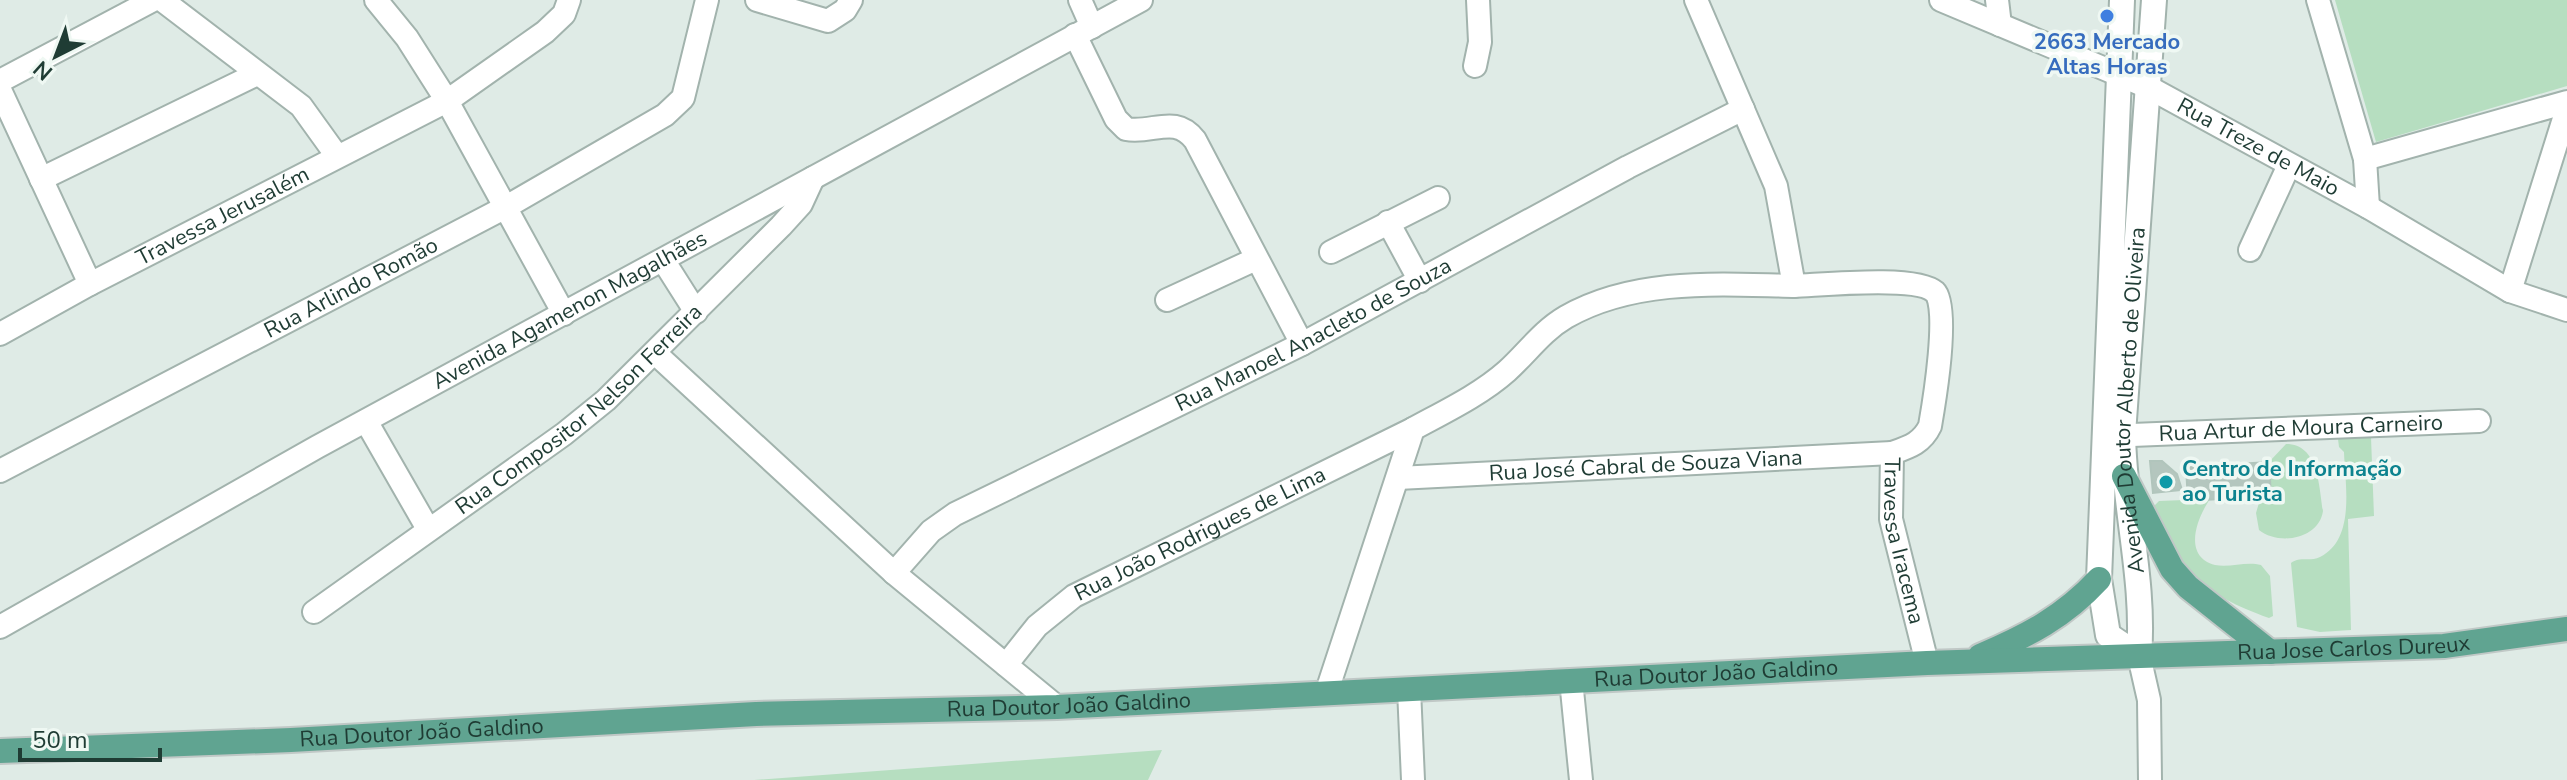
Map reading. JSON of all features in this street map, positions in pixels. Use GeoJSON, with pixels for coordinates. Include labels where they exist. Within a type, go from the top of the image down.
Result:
{"type":"FeatureCollection","features":[{"type":"Feature","properties":{"kind":"main road"},"geometry":{"type":"LineString","coordinates":[[2124,476],[2172,569],[2188,587],[2270,652]]}},
{"type":"Feature","properties":{"kind":"main road"},"geometry":{"type":"LineString","coordinates":[[1963,663],[2051,623],[2076,604],[2099,579]]}},
{"type":"Feature","properties":{"kind":"main road","name":"Rua Jose Carlos Dureux"},"geometry":{"type":"LineString","coordinates":[[2139,656],[2444,646],[2567,629]]}},
{"type":"Feature","properties":{"kind":"main road","name":"Rua Doutor João Galdino"},"geometry":{"type":"LineString","coordinates":[[0,751],[304,739],[756,714],[1057,707],[1927,663],[2139,656]]}},
{"type":"Feature","properties":{"kind":"street"},"geometry":{"type":"LineString","coordinates":[[0,81],[153,0]]}},
{"type":"Feature","properties":{"kind":"street"},"geometry":{"type":"LineString","coordinates":[[162,0],[301,106],[337,156]]}},
{"type":"Feature","properties":{"kind":"street"},"geometry":{"type":"LineString","coordinates":[[376,0],[407,38],[447,101],[564,314]]}},
{"type":"Feature","properties":{"kind":"street","name":"Travessa Jerusalém"},"geometry":{"type":"LineString","coordinates":[[0,334],[90,284],[447,101],[545,32],[564,14],[569,0]]}},
{"type":"Feature","properties":{"kind":"street","name":"Rua Arlindo Romão"},"geometry":{"type":"LineString","coordinates":[[0,471],[506,207],[665,115],[683,98],[688,86],[707,0]]}},
{"type":"Feature","properties":{"kind":"street"},"geometry":{"type":"LineString","coordinates":[[757,0],[828,21],[845,10],[851,0]]}},
{"type":"Feature","properties":{"kind":"street"},"geometry":{"type":"LineString","coordinates":[[1080,0],[1083,31],[1116,119],[1126,129],[1171,124],[1188,131],[1302,344]]}},
{"type":"Feature","properties":{"kind":"street","name":"Avenida Agamenon Magalhães"},"geometry":{"type":"LineString","coordinates":[[0,627],[366,421],[1141,0]]}},
{"type":"Feature","properties":{"kind":"street"},"geometry":{"type":"LineString","coordinates":[[1475,66],[1480,42],[1478,0]]}},
{"type":"Feature","properties":{"kind":"street"},"geometry":{"type":"LineString","coordinates":[[1696,0],[1776,186],[1794,286]]}},
{"type":"Feature","properties":{"kind":"street","name":"Rua Treze de Maio"},"geometry":{"type":"LineString","coordinates":[[1941,0],[2148,87],[2368,207],[2510,291],[2567,310]]}},
{"type":"Feature","properties":{"kind":"street"},"geometry":{"type":"LineString","coordinates":[[1997,0],[2000,25]]}},
{"type":"Feature","properties":{"kind":"street","name":"Avenida Doutor Alberto de Oliveira"},"geometry":{"type":"LineString","coordinates":[[2122,0],[2119,74],[2126,260]]}},
{"type":"Feature","properties":{"kind":"street","name":"Avenida Doutor Alberto de Oliveira"},"geometry":{"type":"LineString","coordinates":[[2113,436],[2124,476],[2143,611],[2139,656],[2108,635],[2099,579],[2126,260],[2148,87],[2154,0]]}},
{"type":"Feature","properties":{"kind":"street"},"geometry":{"type":"LineString","coordinates":[[2318,0],[2365,159],[2368,207]]}},
{"type":"Feature","properties":{"kind":"street"},"geometry":{"type":"LineString","coordinates":[[41,179],[257,74]]}},
{"type":"Feature","properties":{"kind":"street"},"geometry":{"type":"LineString","coordinates":[[0,90],[90,284]]}},
{"type":"Feature","properties":{"kind":"street"},"geometry":{"type":"LineString","coordinates":[[2365,159],[2567,102]]}},
{"type":"Feature","properties":{"kind":"street","name":"Rua Manoel Anacleto de Souza"},"geometry":{"type":"LineString","coordinates":[[894,573],[931,531],[955,514],[1302,344],[1628,167],[1743,109]]}},
{"type":"Feature","properties":{"kind":"street"},"geometry":{"type":"LineString","coordinates":[[2510,291],[2567,109]]}},
{"type":"Feature","properties":{"kind":"street"},"geometry":{"type":"LineString","coordinates":[[2250,250],[2289,165]]}},
{"type":"Feature","properties":{"kind":"street","name":"Rua Compositor Nelson Ferreira"},"geometry":{"type":"LineString","coordinates":[[314,612],[564,434],[656,354],[801,204],[813,178]]}},
{"type":"Feature","properties":{"kind":"street"},"geometry":{"type":"LineString","coordinates":[[1331,252],[1438,198]]}},
{"type":"Feature","properties":{"kind":"street"},"geometry":{"type":"LineString","coordinates":[[1388,222],[1420,281]]}},
{"type":"Feature","properties":{"kind":"street"},"geometry":{"type":"LineString","coordinates":[[1167,300],[1256,259]]}},
{"type":"Feature","properties":{"kind":"street"},"geometry":{"type":"LineString","coordinates":[[663,260],[696,312]]}},
{"type":"Feature","properties":{"kind":"street","name":"Rua João Rodrigues de Lima"},"geometry":{"type":"LineString","coordinates":[[1006,665],[1037,626],[1074,596],[1413,429],[1498,378],[1550,328],[1592,305],[1645,290],[1714,284],[1896,284]]}},
{"type":"Feature","properties":{"kind":"street","name":"Travessa Iracema"},"geometry":{"type":"LineString","coordinates":[[1896,284],[1914,284],[1933,291],[1940,298],[1941,309],[1930,426],[1925,437],[1892,453],[1891,519],[1927,663]]}},
{"type":"Feature","properties":{"kind":"street"},"geometry":{"type":"LineString","coordinates":[[656,354],[894,573],[1057,707]]}},
{"type":"Feature","properties":{"kind":"street"},"geometry":{"type":"LineString","coordinates":[[366,421],[428,529]]}},
{"type":"Feature","properties":{"kind":"street","name":"Rua Artur de Moura Carneiro"},"geometry":{"type":"LineString","coordinates":[[2113,436],[2479,421]]}},
{"type":"Feature","properties":{"kind":"street"},"geometry":{"type":"LineString","coordinates":[[1326,694],[1413,429]]}},
{"type":"Feature","properties":{"kind":"street","name":"Rua José Cabral de Souza Viana"},"geometry":{"type":"LineString","coordinates":[[1398,478],[1892,453]]}},
{"type":"Feature","properties":{"kind":"street"},"geometry":{"type":"LineString","coordinates":[[2139,656],[2149,700],[2150,780]]}},
{"type":"Feature","properties":{"kind":"street"},"geometry":{"type":"LineString","coordinates":[[1571,680],[1581,780]]}},
{"type":"Feature","properties":{"kind":"street"},"geometry":{"type":"LineString","coordinates":[[1409,689],[1413,780]]}},
{"type":"Feature","properties":{"kind":"green space"},"geometry":{"type":"Polygon","coordinates":[[[2335,0],[2567,0],[2567,86],[2376,142],[2335,0]]]}},
{"type":"Feature","properties":{"kind":"green space"},"geometry":{"type":"Polygon","coordinates":[[[2371,437],[2374,516],[2348,519],[2351,630],[2320,632],[2297,627],[2291,563],[2320,557],[2331,549],[2344,524],[2344,452],[2339,447],[2338,439],[2371,437]]]}},
{"type":"Feature","properties":{"kind":"green space"},"geometry":{"type":"Polygon","coordinates":[[[2286,444],[2297,446],[2311,459],[2323,511],[2320,521],[2306,534],[2277,538],[2259,530],[2256,513],[2261,496],[2271,495],[2269,462],[2286,444]]]}},
{"type":"Feature","properties":{"kind":"green space"},"geometry":{"type":"Polygon","coordinates":[[[2210,499],[2197,526],[2195,545],[2198,554],[2215,565],[2261,565],[2270,576],[2273,616],[2269,618],[2226,599],[2197,578],[2174,550],[2150,510],[2159,501],[2210,499]]]}},
{"type":"Feature","properties":{"kind":"green space"},"geometry":{"type":"Polygon","coordinates":[[[1162,750],[1148,780],[754,780],[1162,750]]]}},
{"type":"Feature","properties":{"kind":"building","name":"Centro de Informação ao Turista"},"geometry":{"type":"Polygon","coordinates":[[[2150,461],[2162,461],[2177,474],[2182,490],[2153,493],[2150,461]]]}},
{"type":"Feature","properties":{"kind":"building"},"geometry":{"type":"Polygon","coordinates":[[[2269,462],[2271,496],[2188,501],[2186,467],[2269,462]]]}},
{"type":"Feature","properties":{"kind":"place","name":"2663 Mercado Altas Horas"},"geometry":{"type":"Point","coordinates":[2107,16]}},
{"type":"Feature","properties":{"kind":"place","name":"Centro de Informação ao Turista"},"geometry":{"type":"Point","coordinates":[2166,482]}}]}
